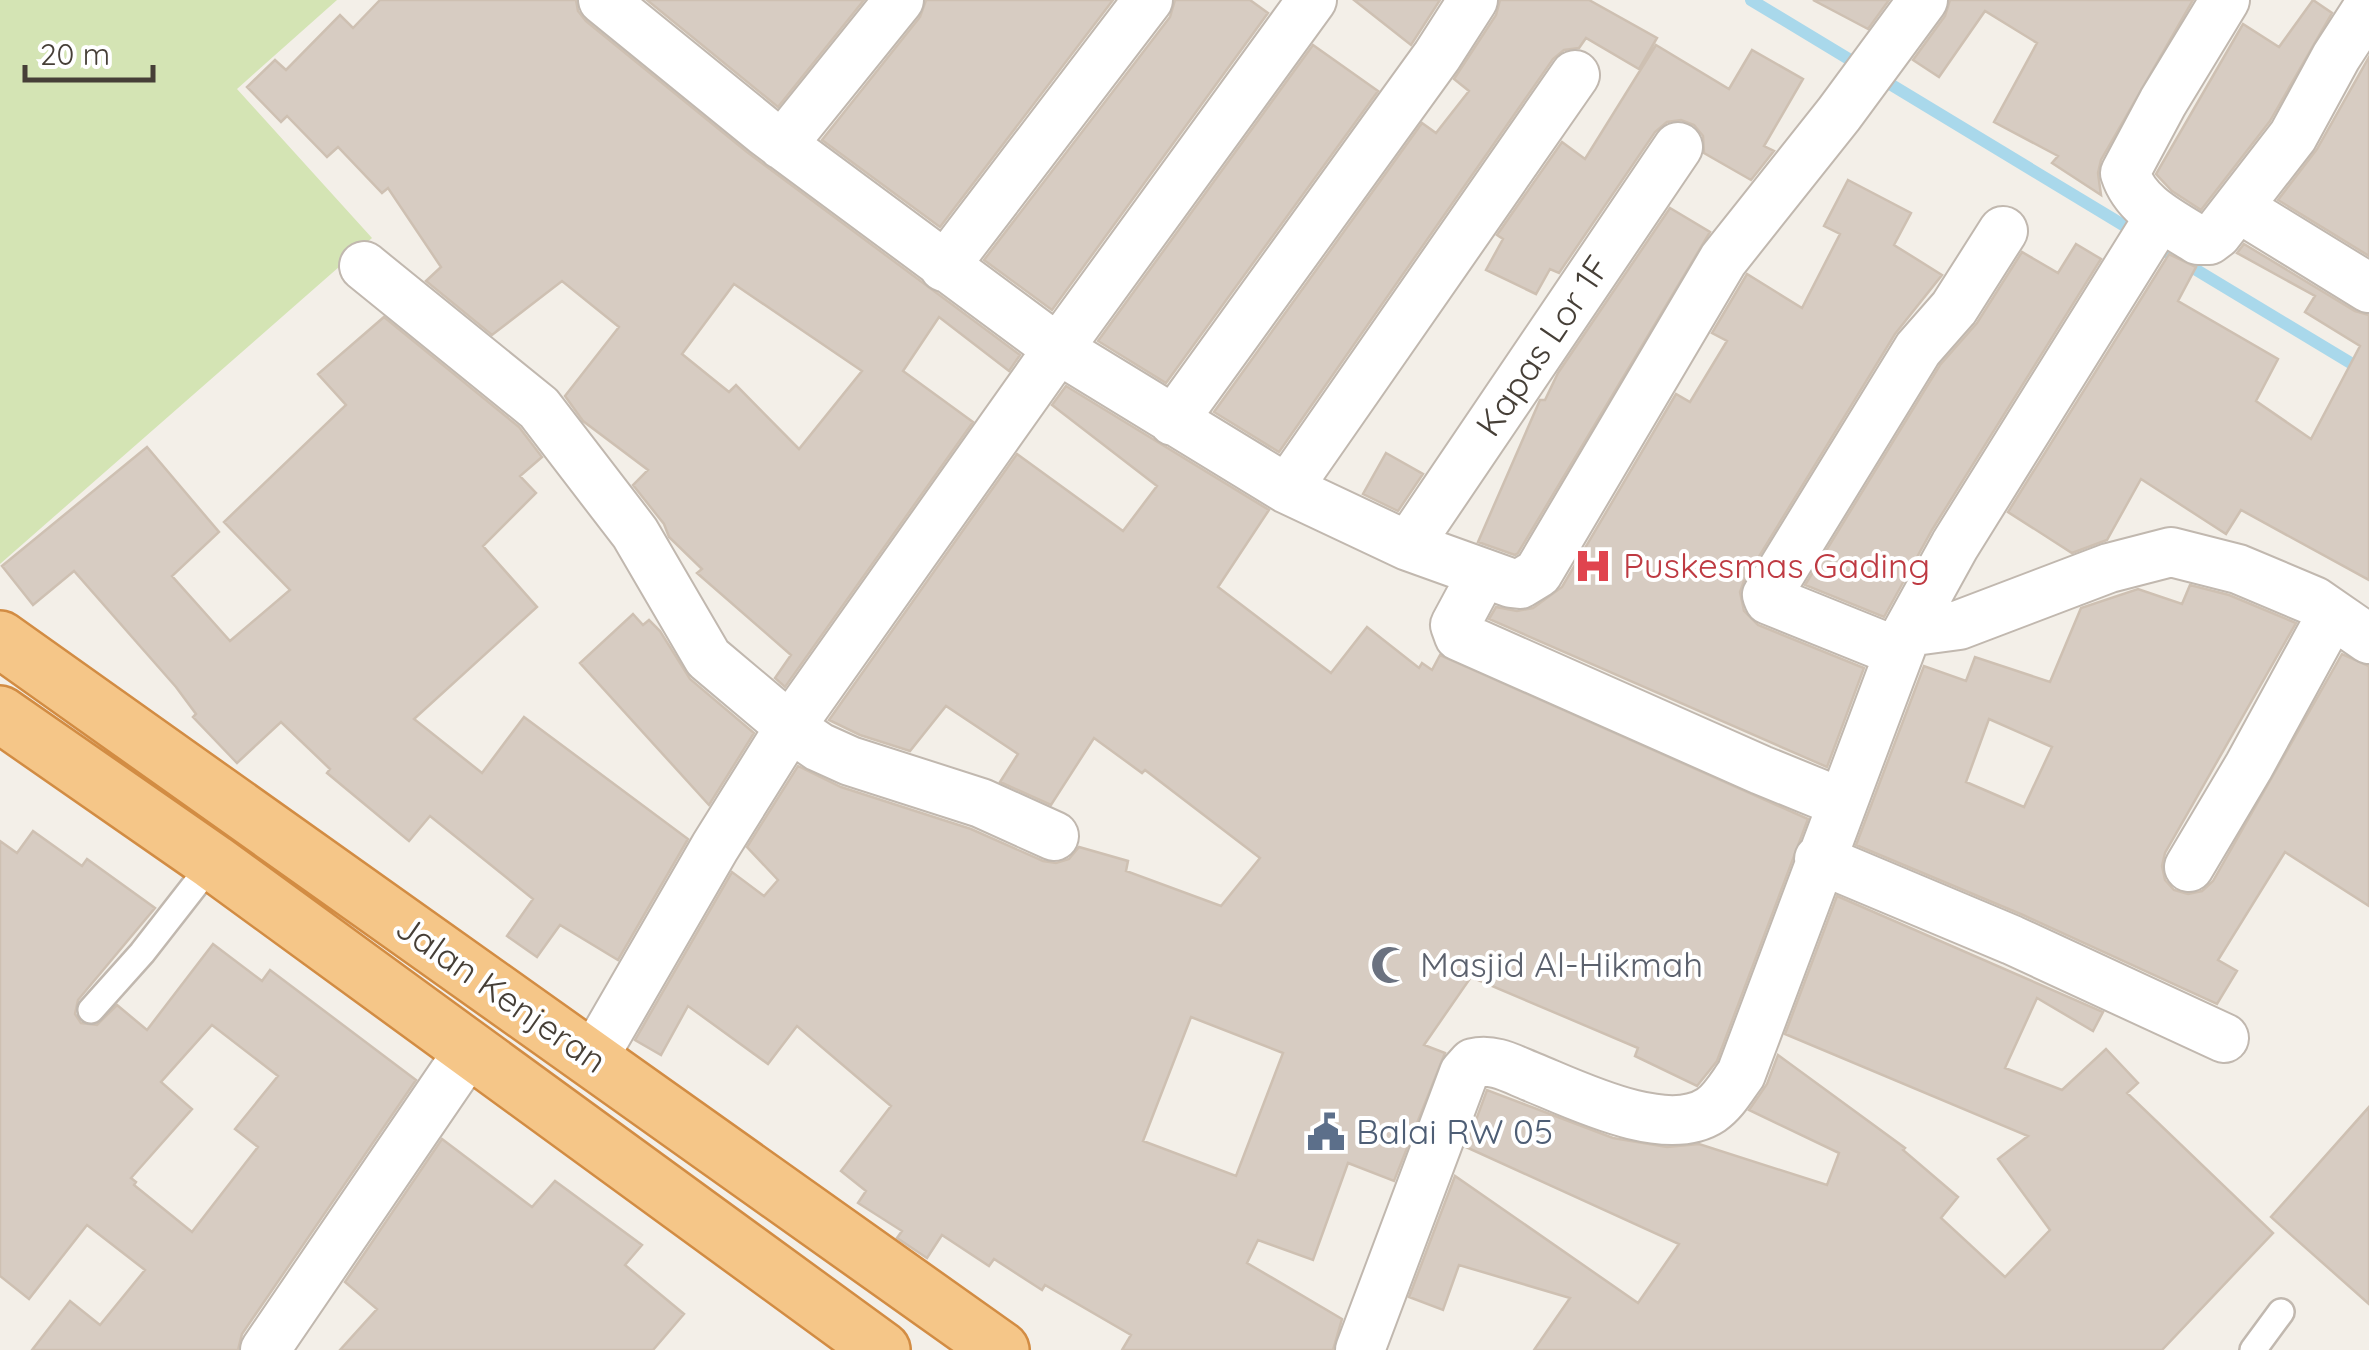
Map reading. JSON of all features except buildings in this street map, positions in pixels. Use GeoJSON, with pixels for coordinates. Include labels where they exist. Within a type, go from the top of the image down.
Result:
{"type":"FeatureCollection","features":[{"type":"Feature","properties":{"kind":"highway","name":"Jalan Kenjeran"},"geometry":{"type":"LineString","coordinates":[[0,638],[1001,1350]]}},
{"type":"Feature","properties":{"kind":"highway","name":"Jalan Kenjeran"},"geometry":{"type":"LineString","coordinates":[[0,714],[471,1048],[882,1350]]}},
{"type":"Feature","properties":{"kind":"street"},"geometry":{"type":"LineString","coordinates":[[603,0],[782,144],[1058,349],[1287,489],[1408,546],[1520,584],[1538,573],[1722,260],[1840,114],[1915,12]]}},
{"type":"Feature","properties":{"kind":"street"},"geometry":{"type":"LineString","coordinates":[[782,144],[898,0]]}},
{"type":"Feature","properties":{"kind":"street"},"geometry":{"type":"LineString","coordinates":[[944,268],[1148,0]]}},
{"type":"Feature","properties":{"kind":"street"},"geometry":{"type":"LineString","coordinates":[[592,1058],[714,847],[790,727],[1312,0]]}},
{"type":"Feature","properties":{"kind":"street"},"geometry":{"type":"LineString","coordinates":[[1173,420],[1437,56],[1473,0]]}},
{"type":"Feature","properties":{"kind":"street"},"geometry":{"type":"LineString","coordinates":[[2225,0],[2125,173],[2154,228],[2198,240],[2209,240],[2239,208],[2293,136],[2353,67],[2369,6]]}},
{"type":"Feature","properties":{"kind":"street"},"geometry":{"type":"LineString","coordinates":[[1287,489],[1575,75]]}},
{"type":"Feature","properties":{"kind":"street","name":"Kapas Lor 1F"},"geometry":{"type":"LineString","coordinates":[[1408,546],[1678,147]]}},
{"type":"Feature","properties":{"kind":"street"},"geometry":{"type":"LineString","coordinates":[[2239,208],[2369,288]]}},
{"type":"Feature","properties":{"kind":"street"},"geometry":{"type":"LineString","coordinates":[[1360,1350],[1464,1073],[1472,1062],[1494,1061],[1568,1092],[1664,1121],[1688,1119],[1709,1111],[1725,1096],[1740,1074],[1902,642],[1955,545],[2154,228]]}},
{"type":"Feature","properties":{"kind":"street"},"geometry":{"type":"LineString","coordinates":[[2003,231],[1954,308],[1918,350],[1766,594],[1769,600],[1902,642],[1959,625],[2109,568],[2170,552],[2238,569],[2314,601],[2351,626],[2249,766],[2188,867]]}},
{"type":"Feature","properties":{"kind":"street"},"geometry":{"type":"LineString","coordinates":[[364,266],[539,408],[635,533],[708,658],[790,727],[819,747],[850,761],[981,803],[1054,836]]}},
{"type":"Feature","properties":{"kind":"street"},"geometry":{"type":"LineString","coordinates":[[1484,573],[1455,625],[1457,634],[1552,679],[1842,803]]}},
{"type":"Feature","properties":{"kind":"street"},"geometry":{"type":"LineString","coordinates":[[1819,859],[2012,940],[2224,1038]]}},
{"type":"Feature","properties":{"kind":"street"},"geometry":{"type":"LineString","coordinates":[[265,1350],[471,1048]]}},
{"type":"Feature","properties":{"kind":"lane"},"geometry":{"type":"LineString","coordinates":[[91,1010],[142,953],[213,862]]}},
{"type":"Feature","properties":{"kind":"lane"},"geometry":{"type":"LineString","coordinates":[[2253,1350],[2282,1312]]}},
{"type":"Feature","properties":{"kind":"green space"},"geometry":{"type":"Polygon","coordinates":[[[0,0],[337,0],[237,89],[372,238],[0,564],[0,0]]]}},
{"type":"Feature","properties":{"kind":"waterway"},"geometry":{"type":"LineString","coordinates":[[1751,0],[2138,234]]}},
{"type":"Feature","properties":{"kind":"waterway"},"geometry":{"type":"LineString","coordinates":[[2155,245],[2369,374]]}},
{"type":"Feature","properties":{"kind":"place","name":"Puskesmas Gading"},"geometry":{"type":"Point","coordinates":[1593,566]}},
{"type":"Feature","properties":{"kind":"place","name":"Masjid Al-Hikmah"},"geometry":{"type":"Point","coordinates":[1390,965]}},
{"type":"Feature","properties":{"kind":"place","name":"Balai RW 05"},"geometry":{"type":"Point","coordinates":[1326,1132]}}]}
